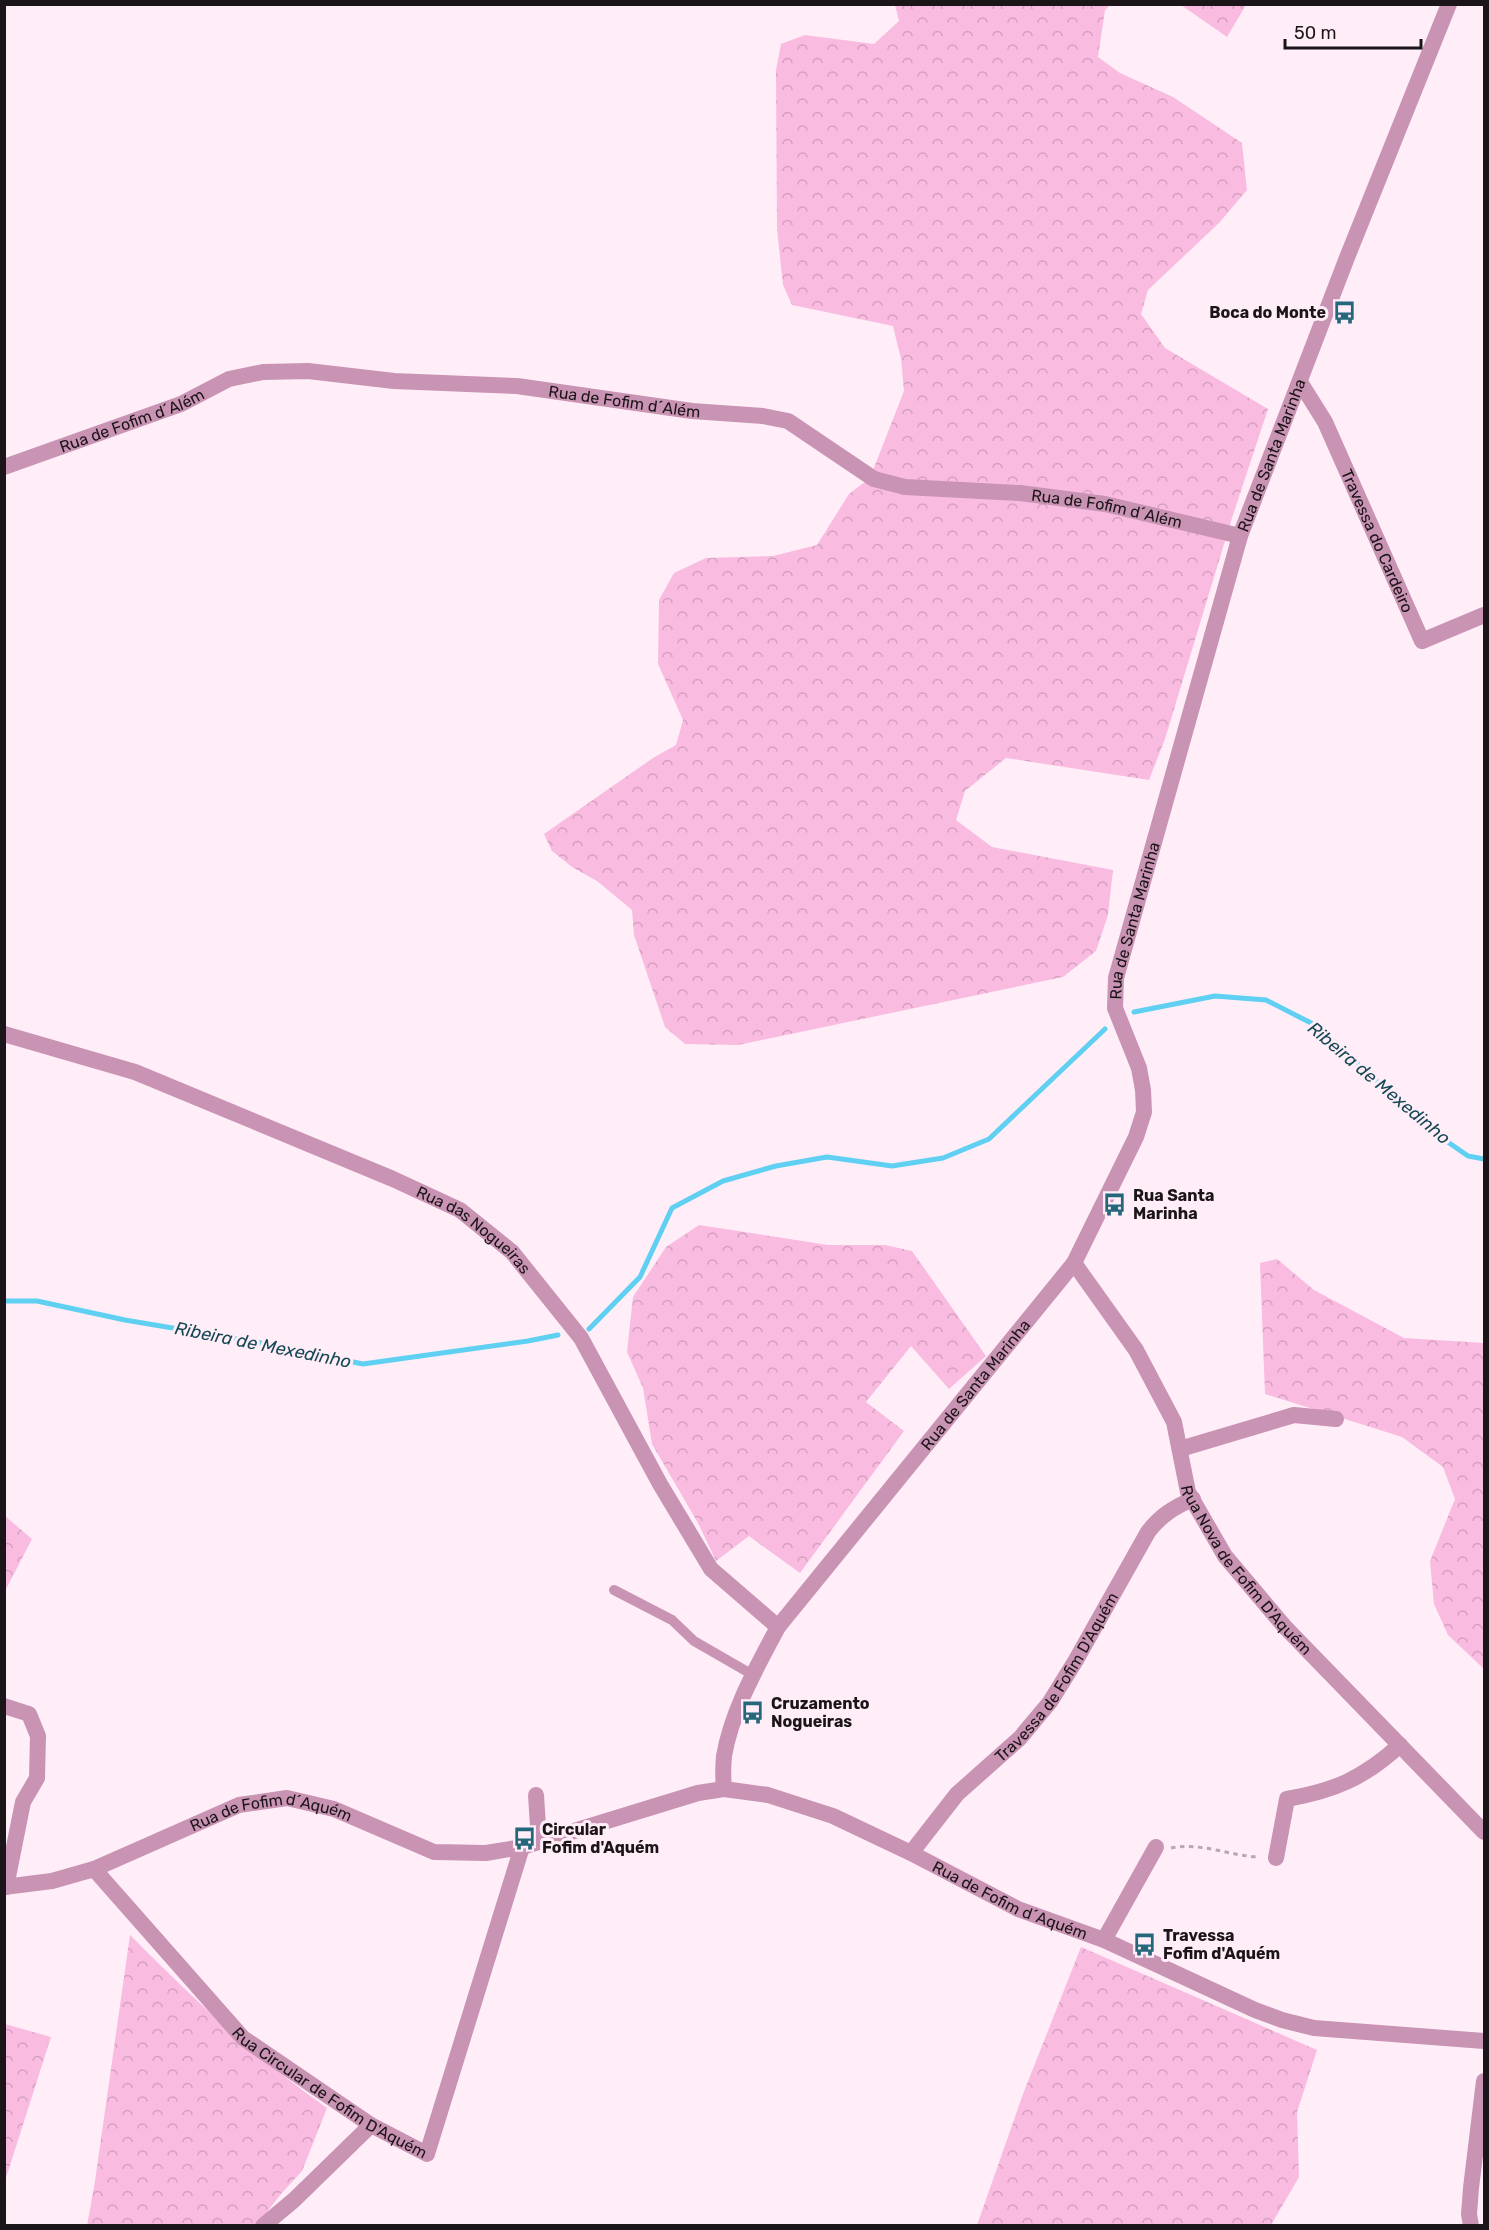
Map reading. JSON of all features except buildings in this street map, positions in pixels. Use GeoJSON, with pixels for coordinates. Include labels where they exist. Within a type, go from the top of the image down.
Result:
{"type":"FeatureCollection","features":[{"type":"Feature","properties":{"kind":"street","name":"Rua de Santa Marinha"},"geometry":{"type":"LineString","coordinates":[[723,1788],[723,1767],[727,1742],[753,1675],[778,1627],[1074,1263],[1136,1137],[1144,1112],[1143,1090],[1139,1068],[1115,1008],[1116,978],[1240,536],[1348,255],[1449,4]]}},
{"type":"Feature","properties":{"kind":"street","name":"Rua de Fofim d´Além"},"geometry":{"type":"LineString","coordinates":[[4,467],[181,404],[229,379],[263,372],[308,371],[394,381],[517,386],[692,411],[763,416],[788,421],[874,479],[905,487],[1020,493],[1104,504],[1240,536]]}},
{"type":"Feature","properties":{"kind":"street","name":"Travessa do Cardeiro"},"geometry":{"type":"LineString","coordinates":[[1300,382],[1326,422],[1422,641],[1485,615]]}},
{"type":"Feature","properties":{"kind":"street","name":"Rua das Nogueiras"},"geometry":{"type":"LineString","coordinates":[[4,1034],[135,1072],[393,1179],[460,1210],[512,1252],[581,1338],[660,1484],[711,1569],[778,1627]]}},
{"type":"Feature","properties":{"kind":"street","name":"Rua Nova de Fofim D'Aquém"},"geometry":{"type":"LineString","coordinates":[[1074,1263],[1136,1350],[1174,1422],[1188,1492],[1225,1556],[1284,1626],[1485,1832]]}},
{"type":"Feature","properties":{"kind":"street"},"geometry":{"type":"LineString","coordinates":[[1180,1449],[1294,1415],[1336,1419]]}},
{"type":"Feature","properties":{"kind":"street","name":"Travessa de Fofim D'Aquém"},"geometry":{"type":"LineString","coordinates":[[911,1853],[957,1794],[1036,1721],[1076,1660],[1148,1532],[1164,1514],[1193,1499]]}},
{"type":"Feature","properties":{"kind":"street"},"geometry":{"type":"LineString","coordinates":[[4,1706],[29,1714],[38,1736],[37,1778],[23,1803],[5,1887]]}},
{"type":"Feature","properties":{"kind":"street"},"geometry":{"type":"LineString","coordinates":[[1276,1858],[1287,1799],[1331,1788],[1355,1779],[1381,1762],[1400,1745]]}},
{"type":"Feature","properties":{"kind":"street","name":"Rua de Fofim d´Aquém"},"geometry":{"type":"LineString","coordinates":[[5,1887],[52,1881],[94,1869],[239,1805],[287,1798],[334,1809],[434,1852],[486,1853],[539,1842],[698,1793],[723,1788],[768,1795],[833,1816],[911,1853],[1018,1910],[1104,1940],[1255,2010],[1282,2020],[1314,2028],[1485,2041]]}},
{"type":"Feature","properties":{"kind":"street"},"geometry":{"type":"LineString","coordinates":[[536,1796],[539,1842]]}},
{"type":"Feature","properties":{"kind":"street","name":"Rua Circular de Fofim D'Aquém"},"geometry":{"type":"LineString","coordinates":[[94,1869],[243,2038],[371,2126],[427,2154],[522,1846]]}},
{"type":"Feature","properties":{"kind":"street"},"geometry":{"type":"LineString","coordinates":[[1104,1940],[1156,1847]]}},
{"type":"Feature","properties":{"kind":"street"},"geometry":{"type":"LineString","coordinates":[[1471,2226],[1469,2214],[1471,2188],[1485,2081]]}},
{"type":"Feature","properties":{"kind":"street"},"geometry":{"type":"LineString","coordinates":[[263,2226],[294,2200],[371,2126]]}},
{"type":"Feature","properties":{"kind":"lane"},"geometry":{"type":"LineString","coordinates":[[614,1590],[672,1620],[694,1641],[753,1675]]}},
{"type":"Feature","properties":{"kind":"path"},"geometry":{"type":"LineString","coordinates":[[1156,1847],[1203,1847],[1251,1857],[1276,1858]]}},
{"type":"Feature","properties":{"kind":"green space"},"geometry":{"type":"Polygon","coordinates":[[[895,5],[1110,5],[1105,10],[1098,57],[1120,73],[1173,97],[1242,143],[1247,190],[1219,223],[1148,290],[1141,314],[1165,348],[1268,409],[1231,521],[1165,739],[1149,780],[1006,758],[965,791],[956,820],[992,847],[1113,870],[1108,915],[1096,951],[1063,977],[738,1045],[685,1044],[665,1027],[634,935],[632,910],[597,881],[572,867],[552,851],[544,834],[653,758],[676,745],[683,720],[658,664],[659,600],[674,573],[706,558],[773,556],[817,545],[849,494],[870,478],[904,391],[901,359],[893,326],[792,305],[783,285],[777,229],[776,70],[781,44],[805,35],[874,44],[899,21],[895,5]]]}},
{"type":"Feature","properties":{"kind":"green space"},"geometry":{"type":"Polygon","coordinates":[[[1181,5],[1246,5],[1227,37],[1181,5]]]}},
{"type":"Feature","properties":{"kind":"green space"},"geometry":{"type":"Polygon","coordinates":[[[699,1225],[828,1245],[885,1245],[912,1251],[986,1356],[949,1389],[911,1346],[866,1402],[904,1431],[800,1573],[749,1536],[716,1561],[698,1523],[652,1444],[643,1388],[627,1352],[633,1297],[666,1247],[699,1225]]]}},
{"type":"Feature","properties":{"kind":"green space"},"geometry":{"type":"Polygon","coordinates":[[[1277,1259],[1314,1290],[1404,1338],[1484,1343],[1484,1669],[1448,1635],[1434,1604],[1430,1561],[1455,1499],[1443,1467],[1402,1437],[1265,1394],[1260,1263],[1277,1259]]]}},
{"type":"Feature","properties":{"kind":"green space"},"geometry":{"type":"Polygon","coordinates":[[[5,1516],[32,1539],[5,1591],[5,1516]]]}},
{"type":"Feature","properties":{"kind":"green space"},"geometry":{"type":"Polygon","coordinates":[[[130,1935],[224,2026],[327,2108],[302,2171],[257,2225],[87,2226],[130,1935]]]}},
{"type":"Feature","properties":{"kind":"green space"},"geometry":{"type":"Polygon","coordinates":[[[1081,1947],[1317,2050],[1297,2112],[1299,2177],[1271,2225],[977,2225],[1023,2094],[1081,1947]]]}},
{"type":"Feature","properties":{"kind":"green space"},"geometry":{"type":"Polygon","coordinates":[[[4,2024],[51,2037],[5,2181],[4,2024]]]}},
{"type":"Feature","properties":{"kind":"waterway","name":"Ribeira de Mexedinho"},"geometry":{"type":"LineString","coordinates":[[1134,1012],[1215,996],[1266,1000],[1315,1025],[1429,1129],[1468,1156],[1484,1159]]}},
{"type":"Feature","properties":{"kind":"waterway","name":"Ribeira de Mexedinho"},"geometry":{"type":"LineString","coordinates":[[589,1329],[640,1277],[672,1208],[723,1181],[776,1166],[827,1157],[892,1166],[943,1158],[989,1139],[1105,1029]]}},
{"type":"Feature","properties":{"kind":"waterway","name":"Ribeira de Mexedinho"},"geometry":{"type":"LineString","coordinates":[[4,1301],[37,1301],[125,1320],[256,1342],[363,1364],[558,1335]]}},
{"type":"Feature","properties":{"kind":"place","name":"Boca do Monte"},"geometry":{"type":"Point","coordinates":[1344,312]}},
{"type":"Feature","properties":{"kind":"place","name":"Rua Santa Marinha"},"geometry":{"type":"Point","coordinates":[1115,1204]}},
{"type":"Feature","properties":{"kind":"place","name":"Cruzamento Nogueiras"},"geometry":{"type":"Point","coordinates":[753,1712]}},
{"type":"Feature","properties":{"kind":"place","name":"Circular Fofim d'Aquém"},"geometry":{"type":"Point","coordinates":[524,1838]}},
{"type":"Feature","properties":{"kind":"place","name":"Travessa Fofim d'Aquém"},"geometry":{"type":"Point","coordinates":[1145,1944]}}]}
